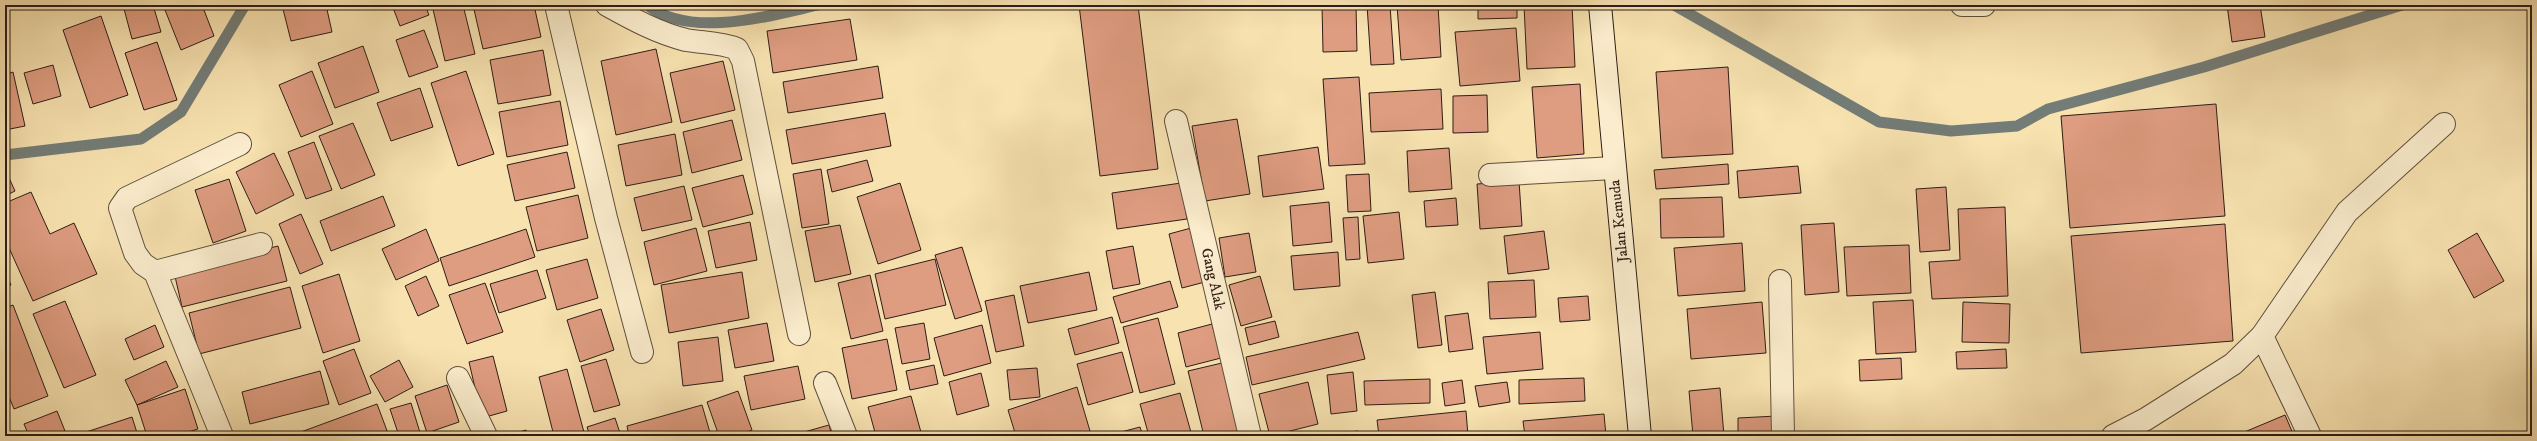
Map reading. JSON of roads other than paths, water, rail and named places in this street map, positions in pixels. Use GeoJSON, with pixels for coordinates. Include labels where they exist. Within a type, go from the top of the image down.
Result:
{"type":"FeatureCollection","features":[{"type":"Feature","properties":{"kind":"street"},"geometry":{"type":"LineString","coordinates":[[556,5],[606,218],[642,352]]}},
{"type":"Feature","properties":{"kind":"street"},"geometry":{"type":"LineString","coordinates":[[607,5],[660,31],[686,40],[728,45],[738,49],[743,61],[799,334]]}},
{"type":"Feature","properties":{"kind":"street","name":"Jalan Kemuda"},"geometry":{"type":"LineString","coordinates":[[1600,5],[1640,436]]}},
{"type":"Feature","properties":{"kind":"street"},"geometry":{"type":"LineString","coordinates":[[1962,5],[1984,5]]}},
{"type":"Feature","properties":{"kind":"street","name":"Gang Alak"},"geometry":{"type":"LineString","coordinates":[[1176,121],[1250,436]]}},
{"type":"Feature","properties":{"kind":"street"},"geometry":{"type":"LineString","coordinates":[[2114,436],[2146,419],[2232,364],[2262,336],[2347,212],[2444,124]]}},
{"type":"Feature","properties":{"kind":"street"},"geometry":{"type":"LineString","coordinates":[[222,436],[155,272],[142,264],[135,253],[120,213],[122,203],[126,198],[240,144]]}},
{"type":"Feature","properties":{"kind":"street"},"geometry":{"type":"LineString","coordinates":[[1490,175],[1614,168]]}},
{"type":"Feature","properties":{"kind":"street"},"geometry":{"type":"LineString","coordinates":[[155,272],[261,244]]}},
{"type":"Feature","properties":{"kind":"street"},"geometry":{"type":"LineString","coordinates":[[1780,282],[1783,436]]}},
{"type":"Feature","properties":{"kind":"street"},"geometry":{"type":"LineString","coordinates":[[2262,336],[2310,436]]}},
{"type":"Feature","properties":{"kind":"street"},"geometry":{"type":"LineString","coordinates":[[458,378],[486,436]]}},
{"type":"Feature","properties":{"kind":"street"},"geometry":{"type":"LineString","coordinates":[[825,383],[846,436]]}},
{"type":"Feature","properties":{"kind":"waterway"},"geometry":{"type":"LineString","coordinates":[[5,155],[141,139],[181,112],[245,5]]}},
{"type":"Feature","properties":{"kind":"waterway"},"geometry":{"type":"LineString","coordinates":[[647,5],[665,15],[685,21],[707,23],[754,19],[818,5]]}},
{"type":"Feature","properties":{"kind":"waterway"},"geometry":{"type":"LineString","coordinates":[[1674,5],[1879,122],[1951,131],[2017,126],[2048,109],[2204,67],[2402,5]]}}]}
